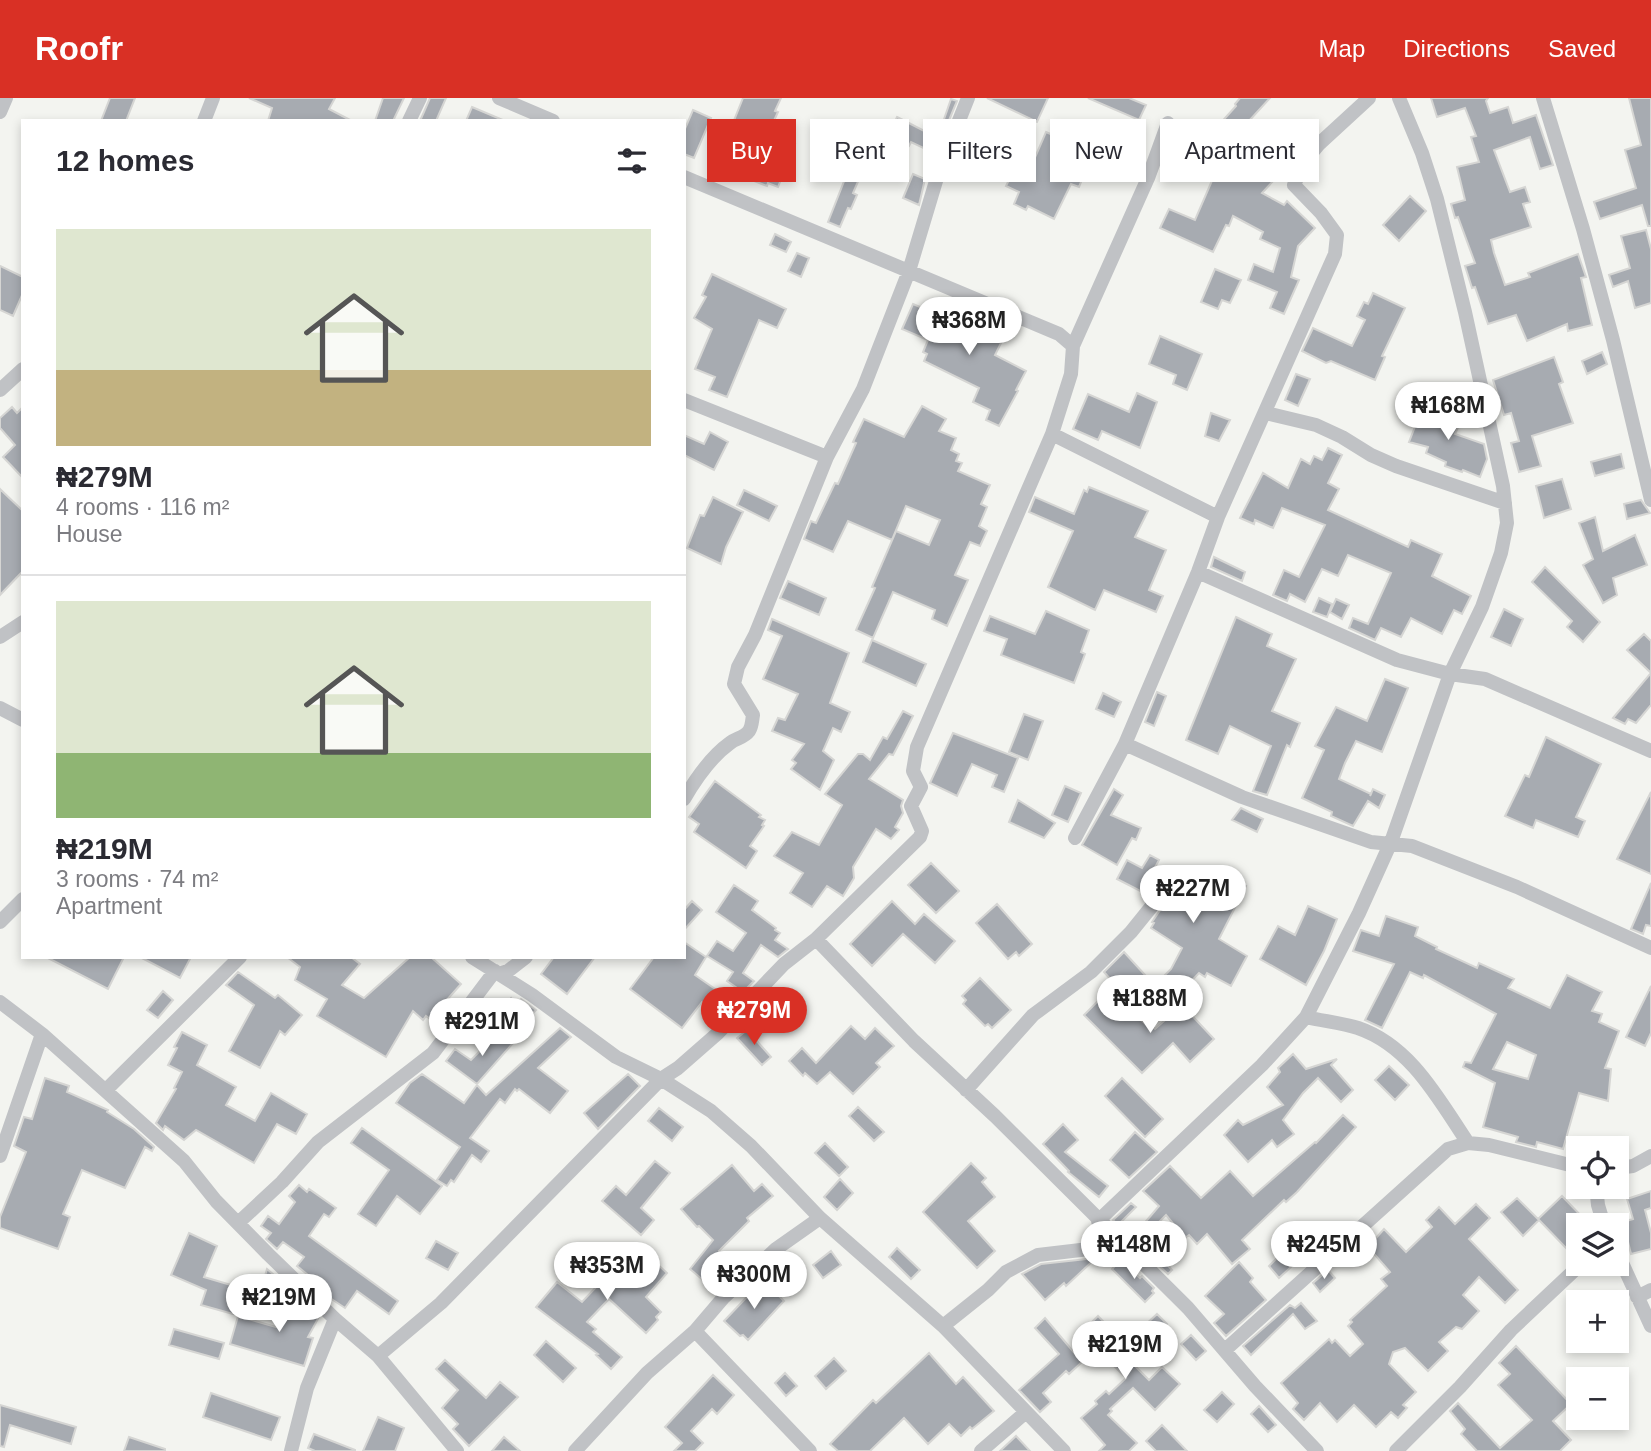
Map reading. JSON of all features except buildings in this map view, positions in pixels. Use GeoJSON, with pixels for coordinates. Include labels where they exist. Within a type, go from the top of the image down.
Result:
{"type":"FeatureCollection","features":[{"type":"Feature","properties":{"kind":"street"},"geometry":{"type":"LineString","coordinates":[[0,112],[6,98]]}},
{"type":"Feature","properties":{"kind":"street"},"geometry":{"type":"LineString","coordinates":[[205,119],[213,98]]}},
{"type":"Feature","properties":{"kind":"street"},"geometry":{"type":"LineString","coordinates":[[410,119],[420,98]]}},
{"type":"Feature","properties":{"kind":"street"},"geometry":{"type":"LineString","coordinates":[[499,98],[548,119]]}},
{"type":"Feature","properties":{"kind":"street"},"geometry":{"type":"LineString","coordinates":[[686,796],[722,750],[729,743],[746,735],[750,729],[753,715],[737,691],[734,677],[755,635],[827,457],[863,389],[909,271],[939,171],[968,98]]}},
{"type":"Feature","properties":{"kind":"street"},"geometry":{"type":"LineString","coordinates":[[1075,838],[1125,744],[1219,517],[1335,254],[1337,235],[1321,213],[1294,185],[1304,162],[1319,144],[1369,98]]}},
{"type":"Feature","properties":{"kind":"street"},"geometry":{"type":"LineString","coordinates":[[1098,1221],[1262,1065],[1306,1017],[1359,913],[1391,842],[1450,674],[1482,607],[1501,553],[1507,523],[1505,503],[1465,312],[1437,200],[1422,153],[1399,98]]}},
{"type":"Feature","properties":{"kind":"street"},"geometry":{"type":"LineString","coordinates":[[1543,98],[1614,340],[1651,500]]}},
{"type":"Feature","properties":{"kind":"street"},"geometry":{"type":"LineString","coordinates":[[378,1356],[441,1303],[661,1079],[678,1068],[708,1041],[784,964],[816,939],[920,837],[922,831],[911,806],[922,787],[913,771],[917,747],[1052,434],[1071,374],[1073,346],[1148,178],[1160,144]]}},
{"type":"Feature","properties":{"kind":"street"},"geometry":{"type":"LineString","coordinates":[[686,178],[1059,334],[1073,346]]}},
{"type":"Feature","properties":{"kind":"street"},"geometry":{"type":"LineString","coordinates":[[0,390],[21,371]]}},
{"type":"Feature","properties":{"kind":"street"},"geometry":{"type":"LineString","coordinates":[[686,401],[827,457]]}},
{"type":"Feature","properties":{"kind":"street"},"geometry":{"type":"LineString","coordinates":[[1266,413],[1316,425],[1396,466],[1505,503]]}},
{"type":"Feature","properties":{"kind":"street"},"geometry":{"type":"LineString","coordinates":[[1052,434],[1219,517]]}},
{"type":"Feature","properties":{"kind":"street"},"geometry":{"type":"LineString","coordinates":[[1198,572],[1397,660],[1450,674],[1485,679],[1651,751]]}},
{"type":"Feature","properties":{"kind":"street"},"geometry":{"type":"LineString","coordinates":[[0,637],[21,623]]}},
{"type":"Feature","properties":{"kind":"street"},"geometry":{"type":"LineString","coordinates":[[0,708],[21,719]]}},
{"type":"Feature","properties":{"kind":"street"},"geometry":{"type":"LineString","coordinates":[[1125,744],[1242,797],[1371,842],[1412,846],[1517,887],[1651,948]]}},
{"type":"Feature","properties":{"kind":"street"},"geometry":{"type":"LineString","coordinates":[[0,922],[21,901]]}},
{"type":"Feature","properties":{"kind":"street"},"geometry":{"type":"LineString","coordinates":[[966,1090],[1033,1015],[1091,972],[1131,932],[1156,901]]}},
{"type":"Feature","properties":{"kind":"street"},"geometry":{"type":"LineString","coordinates":[[816,939],[888,1015],[1188,1308],[1255,1386],[1317,1451]]}},
{"type":"Feature","properties":{"kind":"street"},"geometry":{"type":"LineString","coordinates":[[106,1090],[238,959]]}},
{"type":"Feature","properties":{"kind":"street"},"geometry":{"type":"LineString","coordinates":[[475,959],[532,995],[617,1057],[661,1079],[711,1111],[820,1218],[943,1326],[1064,1451]]}},
{"type":"Feature","properties":{"kind":"street"},"geometry":{"type":"LineString","coordinates":[[238,1223],[282,1182],[318,1142],[433,1053],[497,973],[508,971],[523,959]]}},
{"type":"Feature","properties":{"kind":"street"},"geometry":{"type":"LineString","coordinates":[[0,1002],[42,1034],[184,1161],[216,1201],[335,1320],[378,1356],[457,1451]]}},
{"type":"Feature","properties":{"kind":"street"},"geometry":{"type":"LineString","coordinates":[[1306,1017],[1360,1029],[1399,1051],[1422,1076],[1468,1143]]}},
{"type":"Feature","properties":{"kind":"street"},"geometry":{"type":"LineString","coordinates":[[0,1156],[42,1034]]}},
{"type":"Feature","properties":{"kind":"street"},"geometry":{"type":"LineString","coordinates":[[1225,1349],[1448,1149],[1468,1143],[1489,1145],[1566,1164]]}},
{"type":"Feature","properties":{"kind":"street"},"geometry":{"type":"LineString","coordinates":[[1629,1166],[1651,1156]]}},
{"type":"Feature","properties":{"kind":"street"},"geometry":{"type":"LineString","coordinates":[[575,1451],[647,1373],[695,1331],[724,1297],[776,1249],[820,1218]]}},
{"type":"Feature","properties":{"kind":"street"},"geometry":{"type":"LineString","coordinates":[[943,1326],[1006,1272],[1038,1255],[1123,1245]]}},
{"type":"Feature","properties":{"kind":"street"},"geometry":{"type":"LineString","coordinates":[[1629,1275],[1651,1326]]}},
{"type":"Feature","properties":{"kind":"street"},"geometry":{"type":"LineString","coordinates":[[1396,1451],[1460,1387],[1511,1330],[1568,1276]]}},
{"type":"Feature","properties":{"kind":"street"},"geometry":{"type":"LineString","coordinates":[[1637,1297],[1651,1290]]}},
{"type":"Feature","properties":{"kind":"street"},"geometry":{"type":"LineString","coordinates":[[291,1451],[307,1388],[335,1320]]}},
{"type":"Feature","properties":{"kind":"street"},"geometry":{"type":"LineString","coordinates":[[695,1331],[810,1451]]}},
{"type":"Feature","properties":{"kind":"street"},"geometry":{"type":"LineString","coordinates":[[981,1451],[1026,1412]]}}]}
